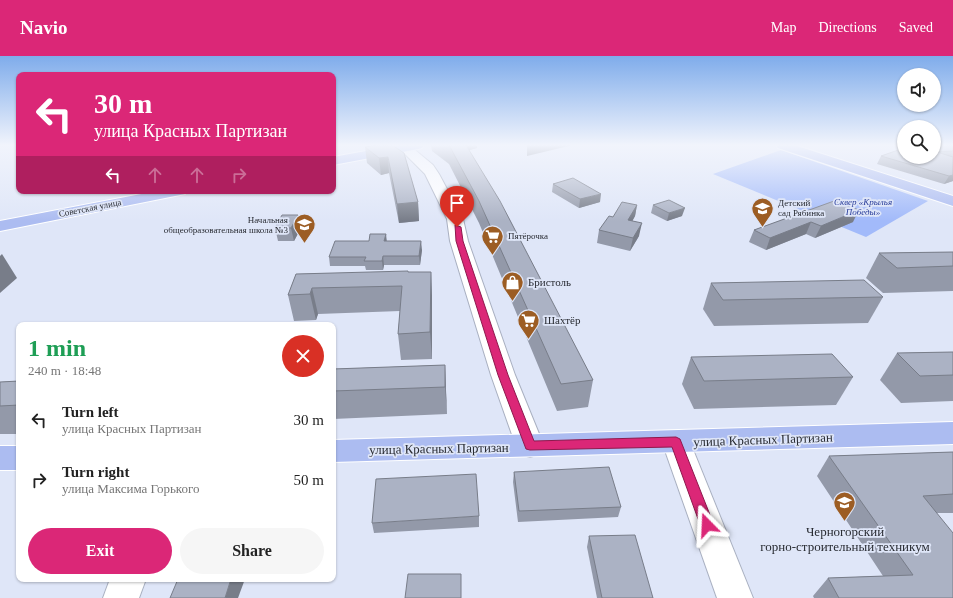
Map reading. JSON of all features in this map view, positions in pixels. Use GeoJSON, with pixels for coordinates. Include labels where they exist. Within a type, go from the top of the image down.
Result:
{"type":"FeatureCollection","features":[{"type":"Feature","properties":{"kind":"main road"},"geometry":{"type":"LineString","coordinates":[[859,170],[953,201]]}},
{"type":"Feature","properties":{"kind":"main road","name":"Советская улица"},"geometry":{"type":"LineString","coordinates":[[0,218],[124,194]]}},
{"type":"Feature","properties":{"kind":"main road","name":"Советская улица"},"geometry":{"type":"LineString","coordinates":[[0,226],[165,194]]}},
{"type":"Feature","properties":{"kind":"main road","name":"улица Красных Партизан"},"geometry":{"type":"LineString","coordinates":[[336,450],[676,442],[953,433]]}},
{"type":"Feature","properties":{"kind":"main road"},"geometry":{"type":"LineString","coordinates":[[0,458],[16,458]]}},
{"type":"Feature","properties":{"kind":"street"},"geometry":{"type":"LineString","coordinates":[[429,170],[455,219],[459,241],[503,375],[530,446]]}},
{"type":"Feature","properties":{"kind":"street"},"geometry":{"type":"LineString","coordinates":[[676,442],[735,598]]}},
{"type":"Feature","properties":{"kind":"street"},"geometry":{"type":"LineString","coordinates":[[121,598],[127,582]]}},
{"type":"Feature","properties":{"kind":"green space","name":"Сквер «Крылья Победы»"},"geometry":{"type":"Polygon","coordinates":[[[724,170],[839,170],[928,201],[866,237],[713,174],[724,170]]]}},
{"type":"Feature","properties":{"kind":"building"},"geometry":{"type":"Polygon","coordinates":[[[391,170],[409,170],[418,202],[397,204],[391,170]]]}},
{"type":"Feature","properties":{"kind":"building"},"geometry":{"type":"Polygon","coordinates":[[[463,170],[481,170],[500,201],[593,380],[561,384],[479,201],[463,170]]]}},
{"type":"Feature","properties":{"kind":"building"},"geometry":{"type":"Polygon","coordinates":[[[930,170],[953,170],[953,175],[949,176],[930,170]]]}},
{"type":"Feature","properties":{"kind":"building"},"geometry":{"type":"Polygon","coordinates":[[[573,178],[601,194],[580,199],[553,184],[573,178]]]}},
{"type":"Feature","properties":{"kind":"building"},"geometry":{"type":"Polygon","coordinates":[[[669,200],[685,208],[669,213],[653,205],[669,200]]]}},
{"type":"Feature","properties":{"kind":"building"},"geometry":{"type":"Polygon","coordinates":[[[834,201],[859,210],[821,226],[811,222],[770,238],[754,230],[834,201]]]}},
{"type":"Feature","properties":{"kind":"building"},"geometry":{"type":"Polygon","coordinates":[[[622,202],[637,205],[628,220],[642,223],[633,238],[599,230],[609,216],[613,217],[622,202]]]}},
{"type":"Feature","properties":{"kind":"building"},"geometry":{"type":"Polygon","coordinates":[[[282,215],[298,215],[291,228],[275,228],[282,215]]]}},
{"type":"Feature","properties":{"kind":"building"},"geometry":{"type":"Polygon","coordinates":[[[370,234],[386,234],[384,241],[421,241],[419,256],[383,256],[382,261],[364,261],[366,257],[329,257],[335,241],[369,241],[370,234]]]}},
{"type":"Feature","properties":{"kind":"building"},"geometry":{"type":"Polygon","coordinates":[[[953,252],[953,266],[897,268],[879,253],[953,252]]]}},
{"type":"Feature","properties":{"kind":"building"},"geometry":{"type":"Polygon","coordinates":[[[408,271],[431,272],[430,332],[398,334],[402,286],[312,288],[310,294],[288,295],[296,274],[408,271]]]}},
{"type":"Feature","properties":{"kind":"building"},"geometry":{"type":"Polygon","coordinates":[[[864,280],[883,297],[723,300],[711,283],[864,280]]]}},
{"type":"Feature","properties":{"kind":"building"},"geometry":{"type":"Polygon","coordinates":[[[953,352],[953,375],[920,376],[897,353],[953,352]]]}},
{"type":"Feature","properties":{"kind":"building"},"geometry":{"type":"Polygon","coordinates":[[[832,354],[853,377],[704,381],[691,357],[832,354]]]}},
{"type":"Feature","properties":{"kind":"building"},"geometry":{"type":"Polygon","coordinates":[[[445,365],[445,387],[336,391],[336,369],[445,365]]]}},
{"type":"Feature","properties":{"kind":"building"},"geometry":{"type":"Polygon","coordinates":[[[16,381],[16,405],[0,406],[0,382],[16,381]]]}},
{"type":"Feature","properties":{"kind":"building"},"geometry":{"type":"Polygon","coordinates":[[[953,452],[953,494],[923,496],[953,533],[953,598],[839,598],[828,578],[913,575],[829,456],[953,452]]]}},
{"type":"Feature","properties":{"kind":"building"},"geometry":{"type":"Polygon","coordinates":[[[609,467],[621,507],[519,511],[514,472],[609,467]]]}},
{"type":"Feature","properties":{"kind":"building"},"geometry":{"type":"Polygon","coordinates":[[[476,474],[479,516],[372,523],[376,479],[476,474]]]}},
{"type":"Feature","properties":{"kind":"building"},"geometry":{"type":"Polygon","coordinates":[[[635,535],[653,598],[602,598],[589,536],[635,535]]]}},
{"type":"Feature","properties":{"kind":"building"},"geometry":{"type":"Polygon","coordinates":[[[408,574],[461,574],[461,598],[405,598],[408,574]]]}},
{"type":"Feature","properties":{"kind":"building"},"geometry":{"type":"Polygon","coordinates":[[[177,582],[230,582],[225,598],[170,598],[177,582]]]}},
{"type":"Feature","properties":{"kind":"place","name":"Детский сад Рябинка"},"geometry":{"type":"Point","coordinates":[763,228]}},
{"type":"Feature","properties":{"kind":"place","name":"Начальная общеобразовательная школа №3"},"geometry":{"type":"Point","coordinates":[304,244]}},
{"type":"Feature","properties":{"kind":"place","name":"Пятёрочка"},"geometry":{"type":"Point","coordinates":[493,256]}},
{"type":"Feature","properties":{"kind":"place","name":"Бристоль"},"geometry":{"type":"Point","coordinates":[512,302]}},
{"type":"Feature","properties":{"kind":"place","name":"Шахтёр"},"geometry":{"type":"Point","coordinates":[528,340]}},
{"type":"Feature","properties":{"kind":"place","name":"Черногорский горно-строительный техникум"},"geometry":{"type":"Point","coordinates":[845,522]}},
{"type":"Feature","properties":{"kind":"route"},"geometry":{"type":"LineString","coordinates":[[457,227],[459,241],[503,375],[530,446],[676,442],[707,525]]}}]}
